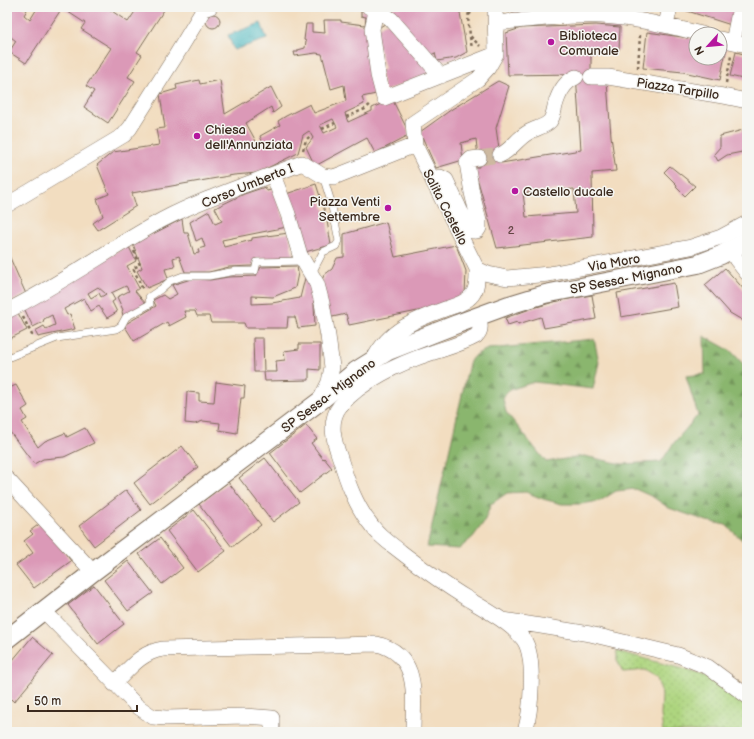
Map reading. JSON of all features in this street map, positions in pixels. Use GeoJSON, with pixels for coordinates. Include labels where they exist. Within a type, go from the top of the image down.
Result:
{"type":"FeatureCollection","features":[{"type":"Feature","properties":{"kind":"street"},"geometry":{"type":"LineString","coordinates":[[323,176],[334,177],[415,145],[414,123],[478,79],[488,68],[496,54],[495,7]]}},
{"type":"Feature","properties":{"kind":"street"},"geometry":{"type":"LineString","coordinates":[[666,25],[670,7]]}},
{"type":"Feature","properties":{"kind":"street"},"geometry":{"type":"LineString","coordinates":[[733,42],[740,7]]}},
{"type":"Feature","properties":{"kind":"street"},"geometry":{"type":"LineString","coordinates":[[7,204],[124,135],[130,128],[206,8]]}},
{"type":"Feature","properties":{"kind":"street"},"geometry":{"type":"LineString","coordinates":[[441,76],[391,19],[374,8],[372,29],[378,75],[384,98],[441,76],[496,54]]}},
{"type":"Feature","properties":{"kind":"street"},"geometry":{"type":"LineString","coordinates":[[496,23],[553,12],[602,16],[642,14],[666,25],[688,30]]}},
{"type":"Feature","properties":{"kind":"street","name":"Piazza Tarpillo"},"geometry":{"type":"LineString","coordinates":[[500,155],[505,153],[519,139],[529,132],[545,125],[551,120],[561,91],[569,81],[583,77],[608,77],[747,101]]}},
{"type":"Feature","properties":{"kind":"street","name":"Salita Castello"},"geometry":{"type":"LineString","coordinates":[[415,145],[477,269]]}},
{"type":"Feature","properties":{"kind":"street"},"geometry":{"type":"LineString","coordinates":[[433,180],[440,177],[446,180],[470,230],[477,231],[479,228],[479,221],[467,163],[471,159],[479,158]]}},
{"type":"Feature","properties":{"kind":"street","name":"Corso Umberto I"},"geometry":{"type":"LineString","coordinates":[[12,308],[62,281],[128,239],[163,220],[196,205],[302,163],[323,176]]}},
{"type":"Feature","properties":{"kind":"street"},"geometry":{"type":"LineString","coordinates":[[273,175],[288,214],[300,255],[317,284],[322,303],[332,367],[329,382],[320,401]]}},
{"type":"Feature","properties":{"kind":"street","name":"Via Moro"},"geometry":{"type":"LineString","coordinates":[[477,269],[488,274],[507,278],[549,274],[691,247],[721,237],[747,223]]}},
{"type":"Feature","properties":{"kind":"street"},"geometry":{"type":"LineString","coordinates":[[740,245],[736,259],[747,272]]}},
{"type":"Feature","properties":{"kind":"street","name":"SP Sessa- Mignano"},"geometry":{"type":"LineString","coordinates":[[7,639],[93,572],[320,401],[356,371],[374,359],[403,345],[527,299],[552,292],[698,264],[740,245]]}},
{"type":"Feature","properties":{"kind":"street"},"geometry":{"type":"LineString","coordinates":[[374,359],[386,341],[404,326],[420,318],[458,305],[471,296],[477,285],[477,269]]}},
{"type":"Feature","properties":{"kind":"street"},"geometry":{"type":"LineString","coordinates":[[478,317],[481,325],[479,333],[476,336],[390,370],[378,376],[358,390],[340,407],[333,422],[333,433],[343,467],[353,493],[371,526],[383,538],[421,568],[502,620],[524,640],[530,652],[531,683],[529,710],[525,732]]}},
{"type":"Feature","properties":{"kind":"street"},"geometry":{"type":"LineString","coordinates":[[7,479],[93,572]]}},
{"type":"Feature","properties":{"kind":"street"},"geometry":{"type":"LineString","coordinates":[[44,611],[114,684],[137,706],[153,717],[245,716],[272,718],[272,732]]}},
{"type":"Feature","properties":{"kind":"street"},"geometry":{"type":"LineString","coordinates":[[502,620],[590,634],[678,655],[695,661],[708,668],[747,696]]}},
{"type":"Feature","properties":{"kind":"street"},"geometry":{"type":"LineString","coordinates":[[114,684],[138,660],[152,650],[377,644],[388,647],[396,652],[403,658],[410,669],[413,693],[413,732]]}},
{"type":"Feature","properties":{"kind":"lane"},"geometry":{"type":"LineString","coordinates":[[7,358],[31,347],[57,338],[119,328],[126,318],[150,304],[148,297],[161,290],[170,281],[183,276],[209,276],[236,270],[255,271],[257,262],[307,267],[323,252],[336,246],[339,240],[331,202],[323,176]]}},
{"type":"Feature","properties":{"kind":"path"},"geometry":{"type":"LineString","coordinates":[[470,7],[468,18],[470,36],[477,45],[482,47]]}},
{"type":"Feature","properties":{"kind":"path"},"geometry":{"type":"LineString","coordinates":[[468,18],[476,7]]}},
{"type":"Feature","properties":{"kind":"path"},"geometry":{"type":"LineString","coordinates":[[637,82],[642,14]]}},
{"type":"Feature","properties":{"kind":"path"},"geometry":{"type":"LineString","coordinates":[[723,96],[733,42]]}},
{"type":"Feature","properties":{"kind":"path"},"geometry":{"type":"LineString","coordinates":[[346,117],[366,109],[372,103],[384,98]]}},
{"type":"Feature","properties":{"kind":"path"},"geometry":{"type":"LineString","coordinates":[[322,129],[335,122]]}},
{"type":"Feature","properties":{"kind":"path"},"geometry":{"type":"LineString","coordinates":[[128,239],[140,265],[133,268],[143,290],[148,297]]}},
{"type":"Feature","properties":{"kind":"path"},"geometry":{"type":"LineString","coordinates":[[12,308],[32,335],[27,338],[31,347]]}},
{"type":"Feature","properties":{"kind":"green space"},"geometry":{"type":"Polygon","coordinates":[[[704,336],[731,351],[747,368],[747,542],[741,539],[726,525],[707,521],[669,508],[653,497],[635,489],[616,491],[600,501],[581,504],[562,504],[543,499],[526,492],[507,493],[491,504],[484,522],[473,537],[459,549],[427,547],[469,364],[474,356],[488,349],[594,339],[599,362],[593,389],[534,382],[512,389],[506,393],[503,399],[506,412],[546,462],[584,456],[622,464],[661,462],[673,444],[698,415],[686,376],[705,374],[704,336]]]}},
{"type":"Feature","properties":{"kind":"green space"},"geometry":{"type":"Polygon","coordinates":[[[617,651],[716,680],[747,706],[747,732],[663,732],[661,715],[662,695],[657,678],[645,670],[623,672],[617,660],[617,651]]]}},
{"type":"Feature","properties":{"kind":"water"},"geometry":{"type":"Polygon","coordinates":[[[261,23],[267,39],[234,50],[228,35],[261,23]]]}},
{"type":"Feature","properties":{"kind":"building"},"geometry":{"type":"Polygon","coordinates":[[[7,7],[23,7],[27,10],[24,15],[30,20],[38,7],[106,7],[128,22],[138,7],[159,7],[164,10],[137,52],[142,55],[128,77],[135,81],[108,123],[84,107],[94,91],[86,86],[111,48],[81,29],[85,23],[62,8],[26,63],[9,52],[16,41],[7,34],[7,7]]]}},
{"type":"Feature","properties":{"kind":"building"},"geometry":{"type":"Polygon","coordinates":[[[392,7],[459,7],[467,52],[456,58],[437,61],[435,53],[427,57],[395,18],[392,7]]]}},
{"type":"Feature","properties":{"kind":"building"},"geometry":{"type":"Polygon","coordinates":[[[512,7],[547,7],[542,16],[512,12],[512,7]]]}},
{"type":"Feature","properties":{"kind":"building"},"geometry":{"type":"Polygon","coordinates":[[[675,7],[736,7],[731,25],[675,7]]]}},
{"type":"Feature","properties":{"kind":"building"},"geometry":{"type":"Polygon","coordinates":[[[361,10],[373,12],[376,94],[362,97],[364,104],[345,113],[348,122],[372,111],[372,108],[392,99],[410,135],[375,153],[367,138],[315,166],[306,147],[313,138],[309,131],[303,135],[298,153],[257,173],[234,175],[132,193],[136,206],[98,230],[93,223],[103,216],[97,199],[109,194],[97,165],[113,152],[159,145],[156,129],[165,128],[160,94],[177,89],[176,85],[199,80],[200,84],[220,80],[225,114],[271,87],[281,107],[273,113],[271,107],[246,123],[258,145],[263,143],[260,136],[280,125],[278,121],[310,104],[314,113],[346,101],[344,85],[331,89],[322,54],[316,53],[295,56],[294,52],[298,52],[298,50],[305,48],[306,41],[304,40],[306,24],[312,24],[312,32],[325,33],[324,20],[341,20],[341,22],[365,25],[366,17],[361,16],[361,10]],[[333,119],[320,125],[324,133],[337,127],[333,119]]]}},
{"type":"Feature","properties":{"kind":"building"},"geometry":{"type":"Polygon","coordinates":[[[213,14],[218,16],[220,21],[218,26],[213,28],[208,26],[206,21],[208,16],[213,14]]]}},
{"type":"Feature","properties":{"kind":"building"},"geometry":{"type":"Polygon","coordinates":[[[388,22],[433,72],[385,91],[380,71],[385,69],[375,30],[388,22]]]}},
{"type":"Feature","properties":{"kind":"building"},"geometry":{"type":"Polygon","coordinates":[[[596,25],[620,27],[619,50],[611,49],[611,53],[591,51],[591,77],[607,82],[611,136],[616,171],[592,173],[593,237],[497,248],[474,167],[479,167],[476,139],[461,143],[463,160],[436,168],[420,132],[452,109],[498,81],[509,86],[496,128],[501,163],[581,150],[576,74],[508,75],[506,33],[521,28],[596,25]],[[574,189],[523,193],[526,217],[576,213],[574,189]]]}},
{"type":"Feature","properties":{"kind":"building"},"geometry":{"type":"Polygon","coordinates":[[[647,32],[688,38],[688,66],[723,66],[720,80],[683,72],[643,68],[647,32]]]}},
{"type":"Feature","properties":{"kind":"building"},"geometry":{"type":"Polygon","coordinates":[[[736,52],[747,55],[747,80],[730,76],[736,52]]]}},
{"type":"Feature","properties":{"kind":"building"},"geometry":{"type":"Polygon","coordinates":[[[747,129],[747,151],[727,155],[718,161],[714,154],[720,147],[720,136],[747,129]]]}},
{"type":"Feature","properties":{"kind":"building"},"geometry":{"type":"Polygon","coordinates":[[[670,166],[695,186],[685,196],[676,187],[677,185],[664,172],[670,166]]]}},
{"type":"Feature","properties":{"kind":"building"},"geometry":{"type":"Polygon","coordinates":[[[316,184],[326,215],[331,245],[305,252],[283,195],[316,184]]]}},
{"type":"Feature","properties":{"kind":"building"},"geometry":{"type":"Polygon","coordinates":[[[265,187],[267,191],[274,189],[287,227],[222,240],[224,247],[252,240],[252,238],[289,233],[293,256],[290,258],[256,259],[252,266],[229,267],[209,272],[185,272],[179,256],[173,258],[175,267],[165,269],[168,279],[147,288],[137,271],[142,268],[133,244],[182,219],[184,233],[188,233],[194,254],[199,253],[198,249],[205,247],[202,238],[196,241],[190,222],[209,211],[215,224],[222,221],[215,208],[244,194],[265,187]]]}},
{"type":"Feature","properties":{"kind":"building"},"geometry":{"type":"Polygon","coordinates":[[[386,222],[395,257],[456,245],[466,271],[465,295],[452,304],[349,325],[346,314],[328,318],[320,285],[324,275],[332,269],[337,258],[344,257],[344,234],[386,222]]]}},
{"type":"Feature","properties":{"kind":"building"},"geometry":{"type":"Polygon","coordinates":[[[128,245],[136,261],[127,266],[139,288],[135,291],[146,304],[123,316],[123,310],[117,297],[129,291],[126,286],[111,293],[115,300],[112,302],[117,312],[107,318],[99,306],[91,311],[84,298],[64,309],[67,315],[70,314],[75,329],[38,337],[35,331],[44,326],[46,329],[55,325],[52,315],[33,327],[24,308],[128,245]],[[98,287],[88,293],[91,298],[99,293],[101,297],[106,294],[98,287]]]}},
{"type":"Feature","properties":{"kind":"building"},"geometry":{"type":"Polygon","coordinates":[[[7,251],[26,294],[7,304],[7,251]]]}},
{"type":"Feature","properties":{"kind":"building"},"geometry":{"type":"Polygon","coordinates":[[[297,266],[298,273],[295,288],[273,297],[252,296],[252,304],[272,303],[300,298],[306,274],[313,284],[315,326],[298,328],[295,317],[288,317],[287,328],[246,328],[244,323],[211,323],[209,316],[197,316],[195,311],[184,311],[186,317],[169,326],[167,322],[134,341],[124,325],[156,306],[153,300],[163,295],[168,299],[177,294],[172,285],[191,279],[210,280],[228,277],[256,276],[261,267],[297,266]]]}},
{"type":"Feature","properties":{"kind":"building"},"geometry":{"type":"Polygon","coordinates":[[[725,268],[747,293],[747,323],[730,313],[705,285],[725,268]]]}},
{"type":"Feature","properties":{"kind":"building"},"geometry":{"type":"Polygon","coordinates":[[[674,283],[678,307],[621,317],[617,293],[674,283]]]}},
{"type":"Feature","properties":{"kind":"building"},"geometry":{"type":"Polygon","coordinates":[[[592,295],[596,319],[544,328],[541,317],[518,324],[517,322],[508,325],[505,318],[557,301],[592,295]]]}},
{"type":"Feature","properties":{"kind":"building"},"geometry":{"type":"Polygon","coordinates":[[[17,311],[27,330],[7,340],[7,316],[17,311]]]}},
{"type":"Feature","properties":{"kind":"building"},"geometry":{"type":"Polygon","coordinates":[[[253,338],[263,338],[264,372],[254,372],[253,338]]]}},
{"type":"Feature","properties":{"kind":"building"},"geometry":{"type":"Polygon","coordinates":[[[299,344],[320,344],[320,370],[309,369],[309,380],[265,381],[264,372],[277,372],[276,361],[285,360],[284,351],[299,349],[299,344]]]}},
{"type":"Feature","properties":{"kind":"building"},"geometry":{"type":"Polygon","coordinates":[[[216,382],[245,386],[244,398],[241,398],[237,433],[219,430],[220,423],[203,421],[195,424],[185,423],[187,392],[199,393],[199,401],[214,402],[216,382]]]}},
{"type":"Feature","properties":{"kind":"building"},"geometry":{"type":"Polygon","coordinates":[[[16,385],[28,406],[22,410],[27,419],[22,422],[38,447],[45,441],[65,433],[67,437],[85,428],[94,443],[64,457],[43,459],[34,464],[7,428],[7,389],[16,385]]]}},
{"type":"Feature","properties":{"kind":"building"},"geometry":{"type":"Polygon","coordinates":[[[306,425],[317,439],[311,443],[332,468],[300,493],[270,453],[306,425]]]}},
{"type":"Feature","properties":{"kind":"building"},"geometry":{"type":"Polygon","coordinates":[[[182,446],[198,467],[150,504],[134,483],[182,446]]]}},
{"type":"Feature","properties":{"kind":"building"},"geometry":{"type":"Polygon","coordinates":[[[265,458],[299,502],[273,522],[239,478],[265,458]]]}},
{"type":"Feature","properties":{"kind":"building"},"geometry":{"type":"Polygon","coordinates":[[[228,482],[261,525],[232,547],[199,504],[228,482]]]}},
{"type":"Feature","properties":{"kind":"building"},"geometry":{"type":"Polygon","coordinates":[[[126,490],[141,510],[94,546],[79,526],[126,490]]]}},
{"type":"Feature","properties":{"kind":"building"},"geometry":{"type":"Polygon","coordinates":[[[194,510],[226,551],[198,572],[167,531],[194,510]]]}},
{"type":"Feature","properties":{"kind":"building"},"geometry":{"type":"Polygon","coordinates":[[[42,522],[71,561],[34,588],[16,565],[33,553],[24,541],[33,534],[30,531],[42,522]]]}},
{"type":"Feature","properties":{"kind":"building"},"geometry":{"type":"Polygon","coordinates":[[[160,538],[183,568],[162,584],[139,554],[160,538]]]}},
{"type":"Feature","properties":{"kind":"building"},"geometry":{"type":"Polygon","coordinates":[[[128,561],[153,593],[128,611],[104,580],[128,561]]]}},
{"type":"Feature","properties":{"kind":"building"},"geometry":{"type":"Polygon","coordinates":[[[94,585],[124,624],[98,644],[68,605],[94,585]]]}},
{"type":"Feature","properties":{"kind":"building"},"geometry":{"type":"Polygon","coordinates":[[[32,637],[53,655],[14,702],[11,699],[7,704],[7,667],[32,637]]]}},
{"type":"Feature","properties":{"kind":"tunnel"},"geometry":{"type":"LineString","coordinates":[[479,158],[500,155]]}},
{"type":"Feature","properties":{"kind":"place","name":"Biblioteca Comunale"},"geometry":{"type":"Point","coordinates":[551,42]}},
{"type":"Feature","properties":{"kind":"place","name":"Chiesa dell'Annunziata"},"geometry":{"type":"Point","coordinates":[197,136]}},
{"type":"Feature","properties":{"kind":"place","name":"Castello ducale"},"geometry":{"type":"Point","coordinates":[515,191]}},
{"type":"Feature","properties":{"kind":"place","name":"Piazza Venti Settembre"},"geometry":{"type":"Point","coordinates":[388,208]}}]}
